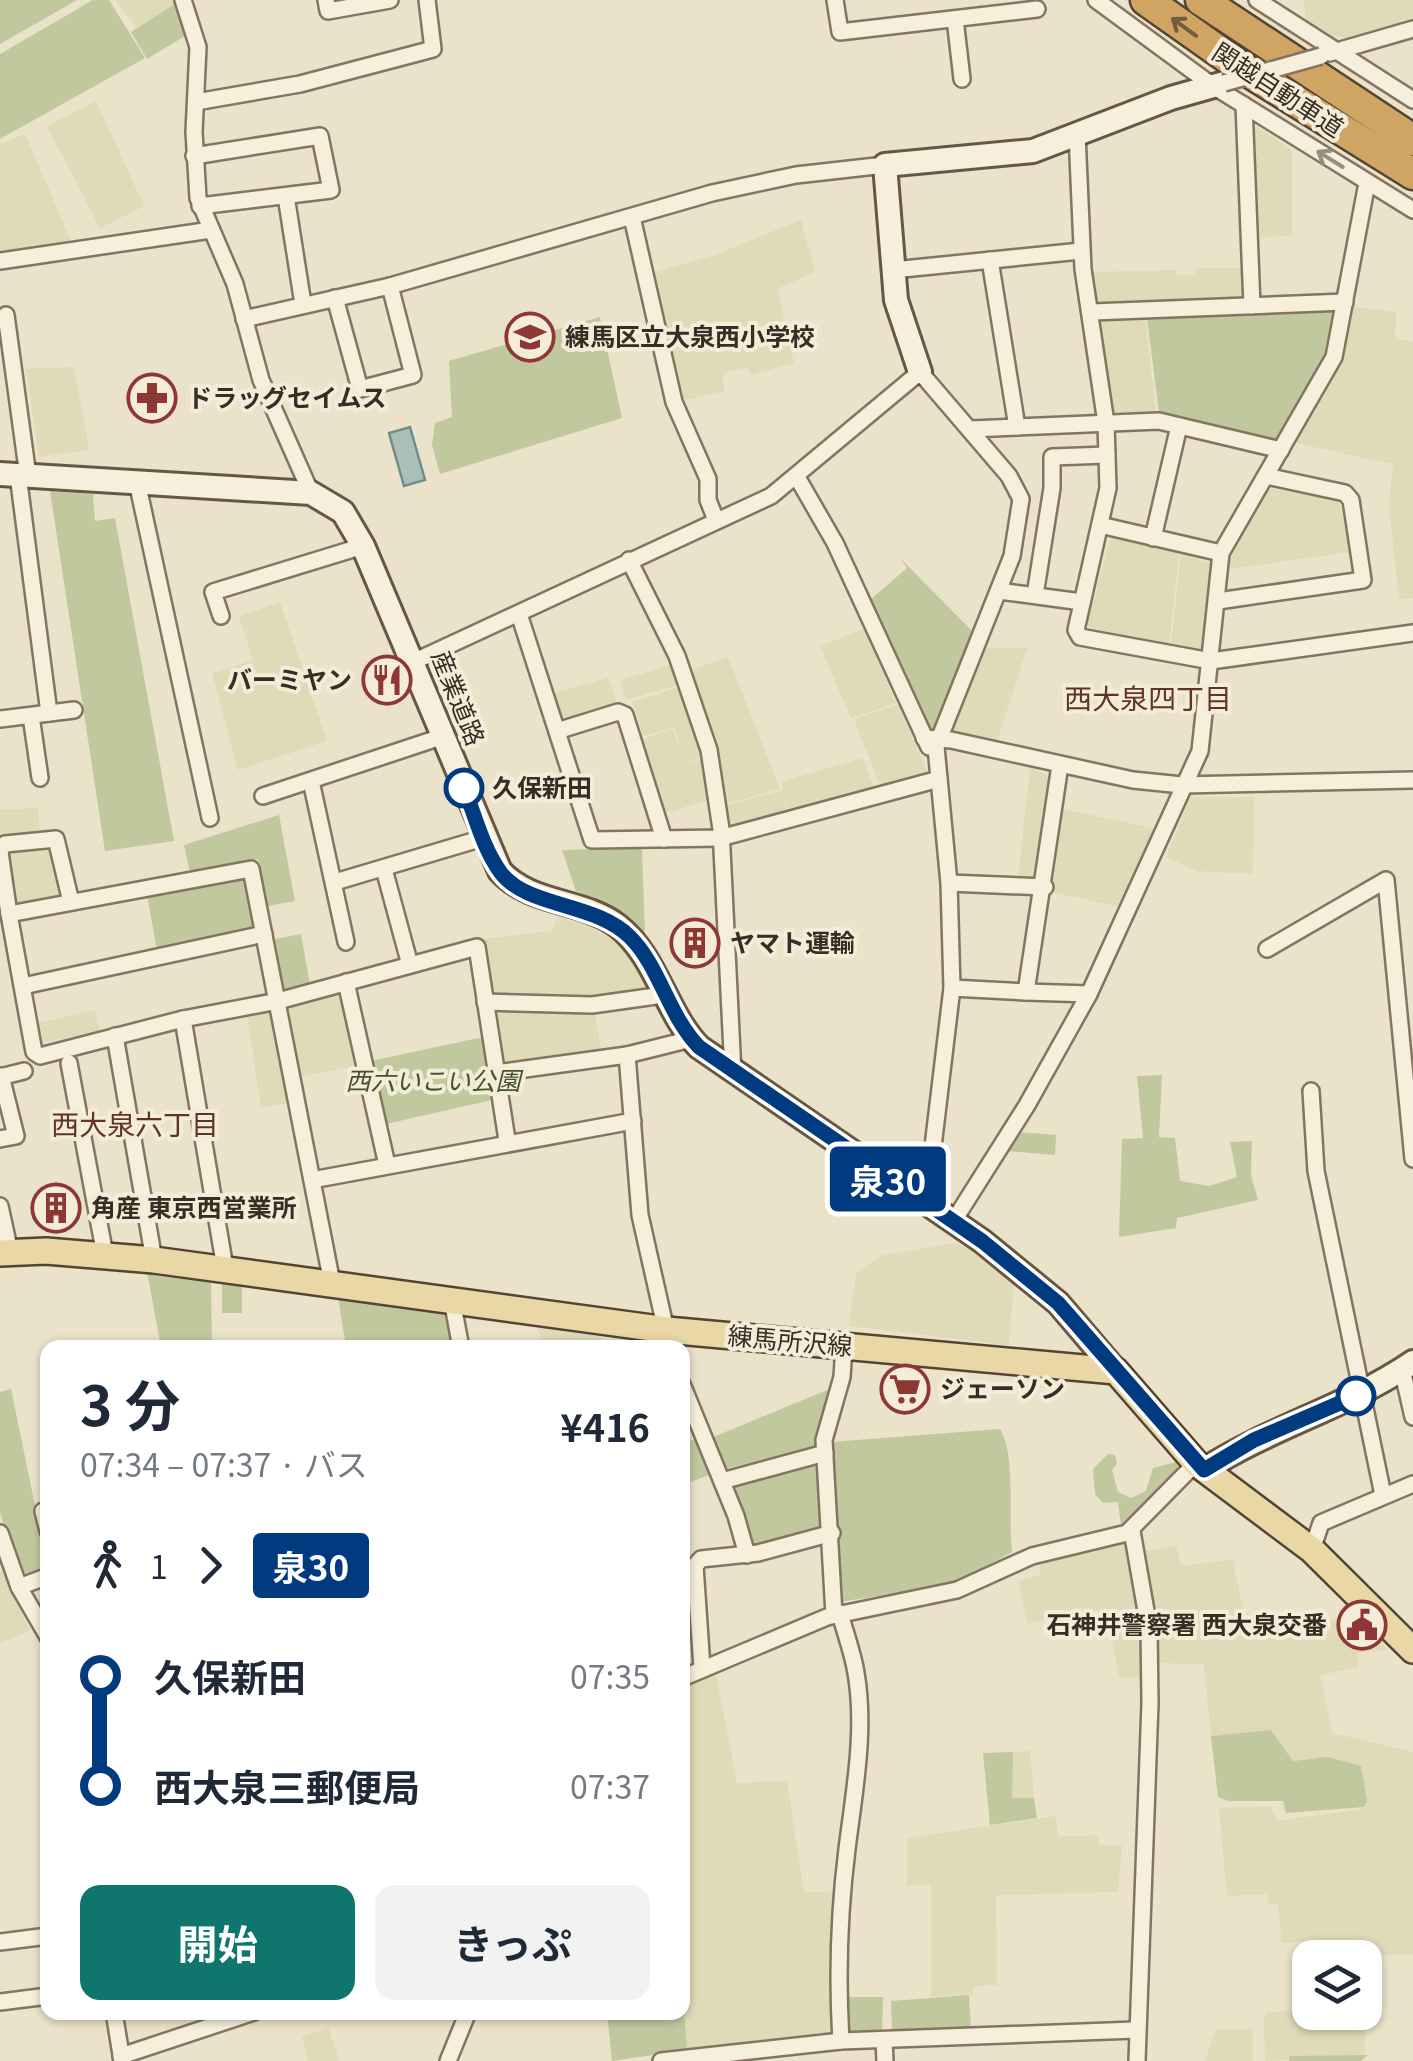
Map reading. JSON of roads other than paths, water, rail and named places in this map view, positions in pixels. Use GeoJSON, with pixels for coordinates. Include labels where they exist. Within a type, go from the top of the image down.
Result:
{"type":"FeatureCollection","features":[{"type":"Feature","properties":{"kind":"highway","name":"関越自動車道"},"geometry":{"type":"LineString","coordinates":[[1146,0],[1271,87],[1413,174]]}},
{"type":"Feature","properties":{"kind":"highway","name":"関越自動車道"},"geometry":{"type":"LineString","coordinates":[[1201,0],[1413,140]]}},
{"type":"Feature","properties":{"kind":"main road","name":"練馬所沢線"},"geometry":{"type":"LineString","coordinates":[[5,1253],[105,1255],[225,1268],[452,1300],[668,1339],[844,1346],[1116,1371]]}},
{"type":"Feature","properties":{"kind":"main road"},"geometry":{"type":"LineString","coordinates":[[1116,1371],[1200,1466],[1312,1550],[1413,1650]]}},
{"type":"Feature","properties":{"kind":"street"},"geometry":{"type":"LineString","coordinates":[[15,475],[311,494],[261,380],[225,257],[200,206],[194,156],[198,47],[184,0]]}},
{"type":"Feature","properties":{"kind":"street"},"geometry":{"type":"LineString","coordinates":[[326,0],[328,11],[390,0]]}},
{"type":"Feature","properties":{"kind":"street"},"geometry":{"type":"LineString","coordinates":[[196,102],[300,84],[433,49],[427,0]]}},
{"type":"Feature","properties":{"kind":"street"},"geometry":{"type":"LineString","coordinates":[[836,0],[840,32],[1037,9]]}},
{"type":"Feature","properties":{"kind":"street"},"geometry":{"type":"LineString","coordinates":[[1096,0],[1244,105],[1413,210]]}},
{"type":"Feature","properties":{"kind":"street"},"geometry":{"type":"LineString","coordinates":[[1257,0],[1329,54],[1413,100]]}},
{"type":"Feature","properties":{"kind":"street"},"geometry":{"type":"LineString","coordinates":[[955,19],[962,80]]}},
{"type":"Feature","properties":{"kind":"street"},"geometry":{"type":"LineString","coordinates":[[244,319],[390,286],[796,175],[1033,151],[1218,85],[1413,29]]}},
{"type":"Feature","properties":{"kind":"street"},"geometry":{"type":"LineString","coordinates":[[1244,105],[1252,306]]}},
{"type":"Feature","properties":{"kind":"street"},"geometry":{"type":"LineString","coordinates":[[1077,134],[1082,250],[1106,423],[1108,488],[1076,630],[1080,636],[1211,661],[1413,633]]}},
{"type":"Feature","properties":{"kind":"street"},"geometry":{"type":"LineString","coordinates":[[194,156],[320,136],[331,190],[200,206]]}},
{"type":"Feature","properties":{"kind":"street"},"geometry":{"type":"LineString","coordinates":[[885,165],[899,314],[920,372],[971,429],[1020,497],[1012,556],[932,738]]}},
{"type":"Feature","properties":{"kind":"street"},"geometry":{"type":"LineString","coordinates":[[953,1222],[1027,1105],[1089,994],[1200,751],[1221,553],[1334,356],[1368,182]]}},
{"type":"Feature","properties":{"kind":"street"},"geometry":{"type":"LineString","coordinates":[[286,196],[304,304]]}},
{"type":"Feature","properties":{"kind":"street"},"geometry":{"type":"LineString","coordinates":[[632,217],[674,402],[708,479],[708,500],[716,520]]}},
{"type":"Feature","properties":{"kind":"street"},"geometry":{"type":"LineString","coordinates":[[0,261],[211,230]]}},
{"type":"Feature","properties":{"kind":"street"},"geometry":{"type":"LineString","coordinates":[[893,270],[1082,250]]}},
{"type":"Feature","properties":{"kind":"street"},"geometry":{"type":"LineString","coordinates":[[990,260],[1017,427]]}},
{"type":"Feature","properties":{"kind":"street"},"geometry":{"type":"LineString","coordinates":[[336,298],[360,388],[414,376],[390,286]]}},
{"type":"Feature","properties":{"kind":"street"},"geometry":{"type":"LineString","coordinates":[[1092,312],[1345,302]]}},
{"type":"Feature","properties":{"kind":"street"},"geometry":{"type":"LineString","coordinates":[[6,315],[15,475],[49,713]]}},
{"type":"Feature","properties":{"kind":"street"},"geometry":{"type":"LineString","coordinates":[[413,662],[771,496],[920,372]]}},
{"type":"Feature","properties":{"kind":"street"},"geometry":{"type":"LineString","coordinates":[[971,429],[1159,421],[1281,450]]}},
{"type":"Feature","properties":{"kind":"street"},"geometry":{"type":"LineString","coordinates":[[1153,538],[1178,426]]}},
{"type":"Feature","properties":{"kind":"street"},"geometry":{"type":"LineString","coordinates":[[1035,595],[1052,488],[1052,457],[1107,455]]}},
{"type":"Feature","properties":{"kind":"street"},"geometry":{"type":"LineString","coordinates":[[1218,600],[1363,580],[1350,500],[1345,494],[1266,476]]}},
{"type":"Feature","properties":{"kind":"street"},"geometry":{"type":"LineString","coordinates":[[798,477],[932,738],[936,760],[949,882],[952,988],[926,1204]]}},
{"type":"Feature","properties":{"kind":"street"},"geometry":{"type":"LineString","coordinates":[[137,482],[210,818]]}},
{"type":"Feature","properties":{"kind":"street","name":"産業道路"},"geometry":{"type":"LineString","coordinates":[[311,494],[343,512],[363,546],[500,872],[516,886],[618,926],[642,951],[663,995],[691,1039],[732,1073],[953,1222],[1058,1303],[1116,1371]]}},
{"type":"Feature","properties":{"kind":"street"},"geometry":{"type":"LineString","coordinates":[[1100,526],[1221,553]]}},
{"type":"Feature","properties":{"kind":"street"},"geometry":{"type":"LineString","coordinates":[[221,616],[213,592],[363,546]]}},
{"type":"Feature","properties":{"kind":"street"},"geometry":{"type":"LineString","coordinates":[[629,560],[677,656],[709,750],[720,838],[732,1073]]}},
{"type":"Feature","properties":{"kind":"street"},"geometry":{"type":"LineString","coordinates":[[999,591],[1082,602]]}},
{"type":"Feature","properties":{"kind":"street"},"geometry":{"type":"LineString","coordinates":[[519,614],[592,840],[720,838],[939,780]]}},
{"type":"Feature","properties":{"kind":"street"},"geometry":{"type":"LineString","coordinates":[[0,720],[74,710]]}},
{"type":"Feature","properties":{"kind":"street"},"geometry":{"type":"LineString","coordinates":[[557,732],[618,712],[625,715],[664,839]]}},
{"type":"Feature","properties":{"kind":"street"},"geometry":{"type":"LineString","coordinates":[[31,716],[40,778]]}},
{"type":"Feature","properties":{"kind":"street"},"geometry":{"type":"LineString","coordinates":[[264,796],[444,736]]}},
{"type":"Feature","properties":{"kind":"street"},"geometry":{"type":"LineString","coordinates":[[932,738],[1182,785],[1413,780]]}},
{"type":"Feature","properties":{"kind":"street"},"geometry":{"type":"LineString","coordinates":[[1026,992],[1045,887],[1060,765]]}},
{"type":"Feature","properties":{"kind":"street"},"geometry":{"type":"LineString","coordinates":[[311,781],[346,942]]}},
{"type":"Feature","properties":{"kind":"street"},"geometry":{"type":"LineString","coordinates":[[335,882],[484,838]]}},
{"type":"Feature","properties":{"kind":"street"},"geometry":{"type":"LineString","coordinates":[[71,902],[56,839],[6,844],[0,851],[34,1052],[40,1056],[183,1019],[278,1001],[477,947],[506,1140]]}},
{"type":"Feature","properties":{"kind":"street"},"geometry":{"type":"LineString","coordinates":[[384,869],[410,965]]}},
{"type":"Feature","properties":{"kind":"street"},"geometry":{"type":"LineString","coordinates":[[9,914],[251,870],[332,1283]]}},
{"type":"Feature","properties":{"kind":"street"},"geometry":{"type":"LineString","coordinates":[[1266,949],[1386,880],[1406,1030],[1413,1158]]}},
{"type":"Feature","properties":{"kind":"street"},"geometry":{"type":"LineString","coordinates":[[949,882],[1045,887]]}},
{"type":"Feature","properties":{"kind":"street"},"geometry":{"type":"LineString","coordinates":[[22,986],[264,934]]}},
{"type":"Feature","properties":{"kind":"street"},"geometry":{"type":"LineString","coordinates":[[346,982],[388,1165]]}},
{"type":"Feature","properties":{"kind":"street"},"geometry":{"type":"LineString","coordinates":[[952,988],[1089,994]]}},
{"type":"Feature","properties":{"kind":"street"},"geometry":{"type":"LineString","coordinates":[[486,1002],[592,1005],[663,995]]}},
{"type":"Feature","properties":{"kind":"street"},"geometry":{"type":"LineString","coordinates":[[183,1019],[225,1268]]}},
{"type":"Feature","properties":{"kind":"street"},"geometry":{"type":"LineString","coordinates":[[115,1036],[154,1260]]}},
{"type":"Feature","properties":{"kind":"street"},"geometry":{"type":"LineString","coordinates":[[496,1073],[627,1055],[691,1039]]}},
{"type":"Feature","properties":{"kind":"street"},"geometry":{"type":"LineString","coordinates":[[627,1055],[642,1225],[668,1339]]}},
{"type":"Feature","properties":{"kind":"street"},"geometry":{"type":"LineString","coordinates":[[69,1062],[105,1255]]}},
{"type":"Feature","properties":{"kind":"street"},"geometry":{"type":"LineString","coordinates":[[0,1140],[16,1136],[1,1077],[24,1070]]}},
{"type":"Feature","properties":{"kind":"street"},"geometry":{"type":"LineString","coordinates":[[1311,1091],[1316,1171],[1383,1496]]}},
{"type":"Feature","properties":{"kind":"street"},"geometry":{"type":"LineString","coordinates":[[312,1180],[506,1140],[633,1120]]}},
{"type":"Feature","properties":{"kind":"street"},"geometry":{"type":"LineString","coordinates":[[0,1206],[5,1253]]}},
{"type":"Feature","properties":{"kind":"street"},"geometry":{"type":"LineString","coordinates":[[452,1300],[460,1340]]}},
{"type":"Feature","properties":{"kind":"street"},"geometry":{"type":"LineString","coordinates":[[841,2041],[836,1969],[848,1845],[856,1807],[857,1691],[837,1614],[824,1454],[842,1377],[844,1346]]}},
{"type":"Feature","properties":{"kind":"street"},"geometry":{"type":"LineString","coordinates":[[690,1674],[837,1614],[957,1590],[1032,1556],[1132,1531],[1200,1466],[1360,1394],[1408,1366],[1413,1418]]}},
{"type":"Feature","properties":{"kind":"street"},"geometry":{"type":"LineString","coordinates":[[690,1404],[747,1555]]}},
{"type":"Feature","properties":{"kind":"street"},"geometry":{"type":"LineString","coordinates":[[722,1482],[824,1454]]}},
{"type":"Feature","properties":{"kind":"street"},"geometry":{"type":"LineString","coordinates":[[1312,1550],[1321,1523],[1413,1484]]}},
{"type":"Feature","properties":{"kind":"street"},"geometry":{"type":"LineString","coordinates":[[1132,1531],[1150,1628],[1137,2061]]}},
{"type":"Feature","properties":{"kind":"street"},"geometry":{"type":"LineString","coordinates":[[0,1533],[19,1587],[40,1620]]}},
{"type":"Feature","properties":{"kind":"street"},"geometry":{"type":"LineString","coordinates":[[702,1668],[696,1566],[701,1559],[747,1555],[832,1533]]}},
{"type":"Feature","properties":{"kind":"street"},"geometry":{"type":"LineString","coordinates":[[19,1587],[40,1579]]}},
{"type":"Feature","properties":{"kind":"street"},"geometry":{"type":"LineString","coordinates":[[0,1942],[40,1937]]}},
{"type":"Feature","properties":{"kind":"street"},"geometry":{"type":"LineString","coordinates":[[0,2002],[40,1997]]}},
{"type":"Feature","properties":{"kind":"street"},"geometry":{"type":"LineString","coordinates":[[115,2020],[122,2058],[229,2020]]}},
{"type":"Feature","properties":{"kind":"street"},"geometry":{"type":"LineString","coordinates":[[448,2061],[465,2020]]}},
{"type":"Feature","properties":{"kind":"street"},"geometry":{"type":"LineString","coordinates":[[661,2061],[841,2041],[1136,2030]]}},
{"type":"Feature","properties":{"kind":"street"},"geometry":{"type":"LineString","coordinates":[[884,2040],[884,2061]]}},
{"type":"Feature","properties":{"kind":"water"},"geometry":{"type":"Polygon","coordinates":[[[410,427],[425,480],[404,486],[389,433],[410,427]]]}},
{"type":"Feature","properties":{"kind":"place","name":"練馬区立大泉西小学校"},"geometry":{"type":"Point","coordinates":[530,337]}},
{"type":"Feature","properties":{"kind":"place","name":"ドラッグセイムス"},"geometry":{"type":"Point","coordinates":[152,398]}},
{"type":"Feature","properties":{"kind":"place","name":"バーミヤン"},"geometry":{"type":"Point","coordinates":[387,680]}},
{"type":"Feature","properties":{"kind":"place","name":"久保新田"},"geometry":{"type":"Point","coordinates":[464,788]}},
{"type":"Feature","properties":{"kind":"place","name":"ヤマト運輸"},"geometry":{"type":"Point","coordinates":[695,943]}},
{"type":"Feature","properties":{"kind":"place","name":"角産 東京西営業所"},"geometry":{"type":"Point","coordinates":[56,1208]}},
{"type":"Feature","properties":{"kind":"place","name":"ジェーソン"},"geometry":{"type":"Point","coordinates":[905,1389]}},
{"type":"Feature","properties":{"kind":"place","name":"石神井警察署 西大泉交番"},"geometry":{"type":"Point","coordinates":[1362,1625]}},
{"type":"Feature","properties":{"kind":"district","name":"西大泉四丁目"},"geometry":{"type":"Point","coordinates":[1148,699]}},
{"type":"Feature","properties":{"kind":"district","name":"西大泉六丁目"},"geometry":{"type":"Point","coordinates":[135,1125]}},
{"type":"Feature","properties":{"kind":"park label","name":"西六いこい公園"},"geometry":{"type":"Point","coordinates":[433,1081]}}]}
